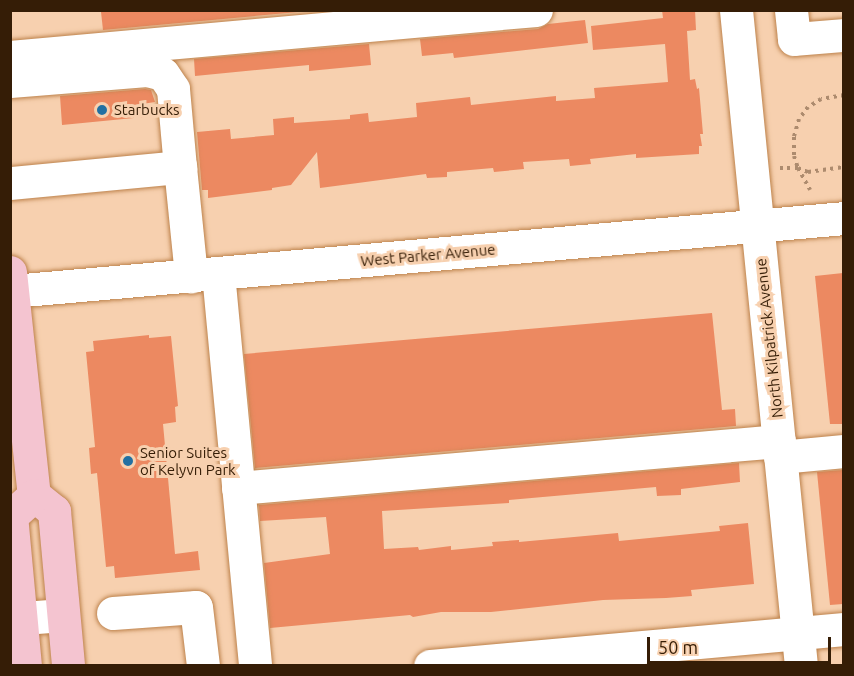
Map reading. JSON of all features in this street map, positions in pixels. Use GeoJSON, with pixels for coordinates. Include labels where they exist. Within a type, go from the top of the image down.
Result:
{"type":"FeatureCollection","features":[{"type":"Feature","properties":{"kind":"main road"},"geometry":{"type":"LineString","coordinates":[[11,281],[33,495],[54,511],[68,666]]}},
{"type":"Feature","properties":{"kind":"main road"},"geometry":{"type":"LineString","coordinates":[[25,666],[15,619],[11,516],[33,495]]}},
{"type":"Feature","properties":{"kind":"street"},"geometry":{"type":"LineString","coordinates":[[10,57],[536,10]]}},
{"type":"Feature","properties":{"kind":"street","name":"North Kilpatrick Avenue"},"geometry":{"type":"LineString","coordinates":[[736,10],[801,666]]}},
{"type":"Feature","properties":{"kind":"street"},"geometry":{"type":"LineString","coordinates":[[791,10],[794,39],[843,35]]}},
{"type":"Feature","properties":{"kind":"street"},"geometry":{"type":"LineString","coordinates":[[10,81],[147,70],[163,74],[173,89],[180,167],[204,275],[238,488],[255,666]]}},
{"type":"Feature","properties":{"kind":"street"},"geometry":{"type":"LineString","coordinates":[[10,183],[180,167]]}},
{"type":"Feature","properties":{"kind":"street","name":"West Parker Avenue"},"geometry":{"type":"LineString","coordinates":[[11,281],[204,275],[843,218]]}},
{"type":"Feature","properties":{"kind":"street"},"geometry":{"type":"LineString","coordinates":[[238,488],[779,449],[843,452]]}},
{"type":"Feature","properties":{"kind":"street"},"geometry":{"type":"LineString","coordinates":[[113,613],[196,607],[203,666]]}},
{"type":"Feature","properties":{"kind":"street"},"geometry":{"type":"LineString","coordinates":[[15,619],[63,615]]}},
{"type":"Feature","properties":{"kind":"street"},"geometry":{"type":"LineString","coordinates":[[430,666],[843,629]]}},
{"type":"Feature","properties":{"kind":"path"},"geometry":{"type":"LineString","coordinates":[[810,190],[794,156],[794,137],[799,119],[808,107],[821,99],[843,95]]}},
{"type":"Feature","properties":{"kind":"path"},"geometry":{"type":"LineString","coordinates":[[780,168],[798,168],[808,171],[843,166]]}},
{"type":"Feature","properties":{"kind":"building"},"geometry":{"type":"Polygon","coordinates":[[[114,10],[320,10],[103,30],[101,12],[114,10]]]}},
{"type":"Feature","properties":{"kind":"building"},"geometry":{"type":"Polygon","coordinates":[[[662,10],[695,10],[696,30],[687,31],[690,80],[695,79],[697,89],[699,88],[703,134],[700,134],[702,146],[699,146],[699,154],[636,158],[636,154],[590,159],[591,164],[570,166],[569,159],[523,162],[524,169],[494,172],[493,168],[447,172],[447,177],[427,178],[426,174],[320,188],[317,152],[291,185],[272,188],[272,190],[208,198],[208,190],[202,190],[197,132],[230,129],[231,139],[274,135],[273,119],[294,117],[294,123],[350,119],[350,115],[368,113],[369,122],[417,117],[416,103],[470,97],[471,105],[556,96],[556,101],[595,98],[594,88],[668,82],[665,44],[593,50],[591,26],[663,18],[662,10]]]}},
{"type":"Feature","properties":{"kind":"building"},"geometry":{"type":"Polygon","coordinates":[[[585,20],[588,43],[454,58],[453,53],[422,56],[420,39],[538,29],[548,24],[585,20]]]}},
{"type":"Feature","properties":{"kind":"building"},"geometry":{"type":"Polygon","coordinates":[[[369,44],[371,65],[309,71],[309,65],[195,76],[194,59],[369,44]]]}},
{"type":"Feature","properties":{"kind":"building","name":"Starbucks"},"geometry":{"type":"Polygon","coordinates":[[[151,90],[155,102],[142,104],[144,117],[62,125],[60,96],[151,90]]]}},
{"type":"Feature","properties":{"kind":"building"},"geometry":{"type":"Polygon","coordinates":[[[843,273],[843,424],[830,424],[815,276],[843,273]]]}},
{"type":"Feature","properties":{"kind":"building"},"geometry":{"type":"Polygon","coordinates":[[[712,313],[722,410],[735,409],[736,426],[255,468],[244,354],[712,313]]]}},
{"type":"Feature","properties":{"kind":"building","name":"Senior Suites of Kelyvn Park"},"geometry":{"type":"Polygon","coordinates":[[[149,335],[149,338],[171,336],[178,406],[175,407],[176,422],[163,424],[175,554],[198,551],[200,570],[115,578],[114,566],[106,567],[97,473],[91,474],[89,448],[95,447],[86,352],[94,351],[93,341],[149,335]]]}},
{"type":"Feature","properties":{"kind":"building"},"geometry":{"type":"Polygon","coordinates":[[[739,463],[740,482],[681,489],[681,495],[657,496],[656,487],[509,500],[509,503],[382,511],[384,549],[418,547],[419,550],[451,546],[451,550],[493,546],[492,542],[519,540],[519,542],[618,533],[619,541],[720,531],[719,526],[748,523],[754,584],[691,590],[692,596],[603,600],[491,612],[441,612],[413,617],[410,615],[270,628],[264,563],[330,554],[326,517],[260,521],[259,505],[739,463]]]}},
{"type":"Feature","properties":{"kind":"building"},"geometry":{"type":"Polygon","coordinates":[[[843,470],[843,604],[830,605],[817,472],[843,470]]]}},
{"type":"Feature","properties":{"kind":"place","name":"Starbucks"},"geometry":{"type":"Point","coordinates":[102,110]}},
{"type":"Feature","properties":{"kind":"place","name":"Senior Suites of Kelyvn Park"},"geometry":{"type":"Point","coordinates":[128,461]}}]}
